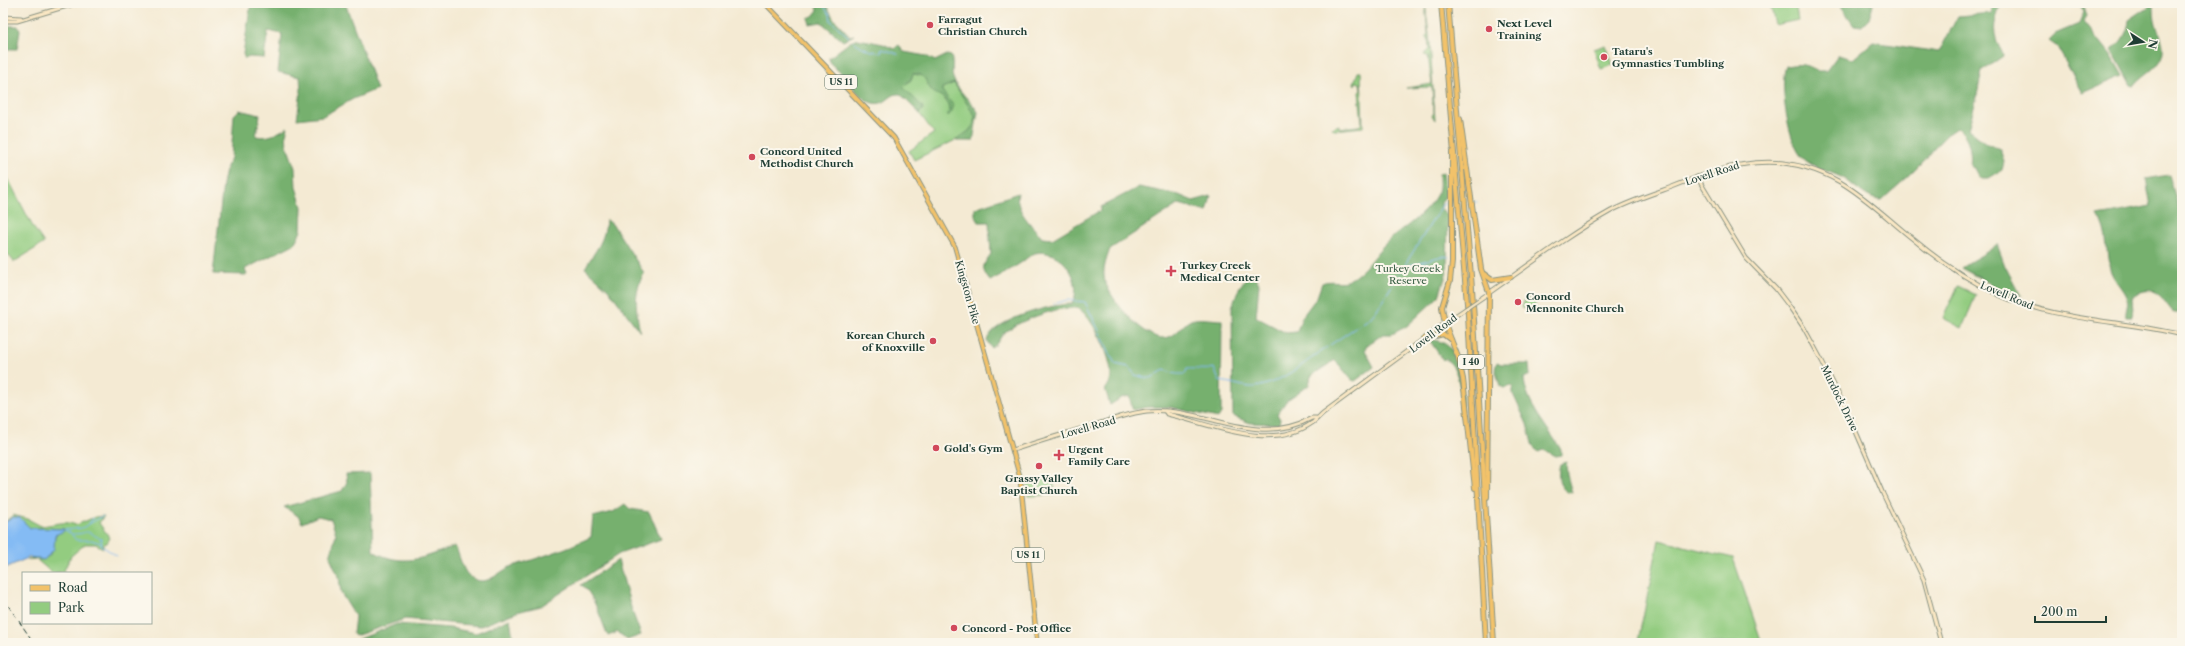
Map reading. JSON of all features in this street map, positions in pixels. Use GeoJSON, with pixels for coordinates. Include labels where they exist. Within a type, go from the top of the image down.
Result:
{"type":"FeatureCollection","features":[{"type":"Feature","properties":{"kind":"highway","name":"I 40"},"geometry":{"type":"LineString","coordinates":[[1441,3],[1468,315],[1486,643]]}},
{"type":"Feature","properties":{"kind":"highway","name":"I 40"},"geometry":{"type":"LineString","coordinates":[[1448,3],[1465,202],[1494,643]]}},
{"type":"Feature","properties":{"kind":"highway"},"geometry":{"type":"LineString","coordinates":[[1456,105],[1462,127],[1481,269],[1488,294],[1486,514]]}},
{"type":"Feature","properties":{"kind":"highway"},"geometry":{"type":"LineString","coordinates":[[1452,132],[1452,262],[1442,307],[1445,324],[1452,340],[1463,378],[1479,522]]}},
{"type":"Feature","properties":{"kind":"highway"},"geometry":{"type":"LineString","coordinates":[[1481,269],[1490,280],[1511,277]]}},
{"type":"Feature","properties":{"kind":"highway"},"geometry":{"type":"LineString","coordinates":[[1424,339],[1443,334],[1452,340]]}},
{"type":"Feature","properties":{"kind":"main road"},"geometry":{"type":"LineString","coordinates":[[3,21],[17,21],[22,18],[77,3]]}},
{"type":"Feature","properties":{"kind":"main road","name":"Kingston Pike"},"geometry":{"type":"LineString","coordinates":[[765,3],[894,138],[924,188],[956,248],[1021,483],[1037,643]]}},
{"type":"Feature","properties":{"kind":"main road"},"geometry":{"type":"LineString","coordinates":[[3,17],[22,18]]}},
{"type":"Feature","properties":{"kind":"main road","name":"Lovell Road"},"geometry":{"type":"LineString","coordinates":[[1165,411],[1167,414],[1251,435],[1286,434],[1310,425],[1316,418],[1455,316],[1576,233],[1613,210],[1727,166],[1759,162],[1783,163],[1812,170],[1846,186],[1940,261],[1958,273],[1998,294],[2050,312],[2148,326],[2182,335]]}},
{"type":"Feature","properties":{"kind":"main road","name":"Murdock Drive"},"geometry":{"type":"LineString","coordinates":[[1697,177],[1746,258],[1776,289],[1789,306],[1804,328],[1822,361],[1847,411],[1883,494],[1924,580],[1941,643]]}},
{"type":"Feature","properties":{"kind":"main road","name":"Lovell Road"},"geometry":{"type":"LineString","coordinates":[[1013,450],[1146,411],[1169,410],[1247,429],[1270,430],[1286,428],[1312,418],[1316,418]]}},
{"type":"Feature","properties":{"kind":"main road"},"geometry":{"type":"LineString","coordinates":[[1286,428],[1286,434]]}},
{"type":"Feature","properties":{"kind":"green space"},"geometry":{"type":"Polygon","coordinates":[[[251,3],[345,3],[377,89],[353,99],[323,116],[297,119],[301,91],[300,77],[278,72],[282,34],[268,31],[264,58],[249,57],[245,59],[243,54],[251,3]]]}},
{"type":"Feature","properties":{"kind":"green space"},"geometry":{"type":"Polygon","coordinates":[[[814,3],[825,3],[834,19],[850,36],[854,35],[843,41],[821,22],[810,24],[808,18],[813,16],[818,10],[814,3]]]}},
{"type":"Feature","properties":{"kind":"green space"},"geometry":{"type":"Polygon","coordinates":[[[1425,3],[1430,43],[1435,120],[1432,115],[1434,113],[1434,105],[1432,104],[1432,87],[1406,88],[1432,84],[1428,56],[1424,55],[1429,49],[1428,38],[1426,37],[1428,34],[1425,3]]]}},
{"type":"Feature","properties":{"kind":"green space"},"geometry":{"type":"Polygon","coordinates":[[[1770,3],[1795,3],[1798,20],[1775,25],[1770,3]]]}},
{"type":"Feature","properties":{"kind":"green space"},"geometry":{"type":"Polygon","coordinates":[[[1839,3],[1873,4],[1869,19],[1862,26],[1854,25],[1839,3]]]}},
{"type":"Feature","properties":{"kind":"green space"},"geometry":{"type":"Polygon","coordinates":[[[1992,3],[2001,3],[1996,20],[1995,34],[2003,56],[1982,71],[1968,129],[1987,144],[2000,149],[2004,162],[2002,170],[1989,178],[1979,178],[1974,168],[1970,166],[1970,150],[1967,139],[1964,134],[1956,128],[1941,141],[1910,175],[1882,200],[1877,200],[1867,196],[1845,179],[1808,162],[1798,152],[1789,129],[1784,100],[1784,75],[1786,66],[1802,65],[1813,68],[1817,71],[1826,71],[1838,55],[1853,59],[1873,42],[1939,52],[1958,16],[1992,13],[1992,3]]]}},
{"type":"Feature","properties":{"kind":"green space"},"geometry":{"type":"Polygon","coordinates":[[[2079,3],[2083,3],[2087,16],[2084,21],[2111,55],[2123,76],[2083,93],[2056,45],[2049,40],[2055,34],[2079,24],[2084,12],[2079,3]]]}},
{"type":"Feature","properties":{"kind":"green space"},"geometry":{"type":"Polygon","coordinates":[[[2154,3],[2155,19],[2163,44],[2163,53],[2156,66],[2134,86],[2131,85],[2112,50],[2119,44],[2124,36],[2129,20],[2154,3]]]}},
{"type":"Feature","properties":{"kind":"green space"},"geometry":{"type":"Polygon","coordinates":[[[3,26],[18,26],[20,31],[17,49],[3,49],[3,26]]]}},
{"type":"Feature","properties":{"kind":"green space"},"geometry":{"type":"Polygon","coordinates":[[[858,39],[883,44],[894,49],[899,45],[904,52],[926,56],[935,61],[947,55],[951,56],[952,76],[961,91],[978,112],[973,141],[956,141],[971,129],[975,116],[954,83],[942,88],[942,91],[953,105],[952,112],[948,116],[949,107],[947,101],[933,92],[923,77],[917,74],[913,74],[911,79],[903,87],[922,106],[923,110],[919,113],[900,94],[892,96],[881,103],[875,103],[869,102],[859,94],[832,65],[829,58],[850,42],[858,39]]]}},
{"type":"Feature","properties":{"kind":"green space","name":"Tataru's Gymnastics Tumbling"},"geometry":{"type":"Polygon","coordinates":[[[1606,45],[1613,65],[1601,69],[1594,49],[1606,45]]]}},
{"type":"Feature","properties":{"kind":"green space"},"geometry":{"type":"Polygon","coordinates":[[[1358,72],[1361,72],[1363,127],[1334,130],[1332,128],[1339,125],[1339,128],[1359,126],[1362,123],[1360,102],[1358,102],[1360,101],[1360,83],[1356,82],[1355,85],[1354,83],[1358,72]]]}},
{"type":"Feature","properties":{"kind":"green space"},"geometry":{"type":"Polygon","coordinates":[[[913,74],[924,76],[930,87],[944,99],[948,105],[948,115],[953,108],[942,91],[942,88],[954,83],[975,116],[973,125],[966,135],[914,160],[909,151],[934,133],[919,113],[922,106],[903,87],[911,80],[913,74]]]}},
{"type":"Feature","properties":{"kind":"green space"},"geometry":{"type":"Polygon","coordinates":[[[239,110],[260,115],[256,136],[269,136],[288,127],[286,134],[287,146],[295,168],[296,187],[302,207],[301,231],[294,244],[245,269],[247,275],[213,274],[223,184],[226,169],[231,158],[234,115],[239,110]]]}},
{"type":"Feature","properties":{"kind":"green space"},"geometry":{"type":"Polygon","coordinates":[[[3,169],[33,227],[44,243],[14,262],[3,248],[3,169]]]}},
{"type":"Feature","properties":{"kind":"green space","name":"Turkey Creek Reserve"},"geometry":{"type":"Polygon","coordinates":[[[1443,172],[1446,195],[1441,203],[1441,209],[1448,216],[1447,272],[1439,296],[1407,326],[1392,334],[1383,334],[1366,346],[1365,350],[1374,367],[1355,381],[1352,380],[1335,360],[1311,376],[1309,385],[1287,400],[1277,414],[1280,419],[1279,424],[1250,423],[1233,416],[1232,307],[1240,286],[1253,271],[1259,284],[1256,317],[1286,333],[1297,332],[1302,317],[1317,297],[1322,283],[1329,281],[1339,282],[1349,280],[1365,268],[1392,237],[1421,214],[1434,200],[1438,192],[1439,174],[1443,172]]]}},
{"type":"Feature","properties":{"kind":"green space"},"geometry":{"type":"Polygon","coordinates":[[[2169,175],[2182,220],[2182,313],[2174,313],[2158,294],[2153,291],[2148,291],[2132,296],[2133,312],[2131,317],[2126,317],[2128,303],[2127,299],[2113,277],[2110,269],[2104,229],[2098,216],[2151,206],[2146,179],[2169,175]]]}},
{"type":"Feature","properties":{"kind":"green space"},"geometry":{"type":"Polygon","coordinates":[[[1139,187],[1179,195],[1193,201],[1211,196],[1207,212],[1179,204],[1110,249],[1104,276],[1111,294],[1118,304],[1136,324],[1155,336],[1163,338],[1172,336],[1187,322],[1194,319],[1222,320],[1221,413],[1218,418],[1169,407],[1148,407],[1133,410],[1129,396],[1121,398],[1110,405],[1105,388],[1110,382],[1111,371],[1108,359],[1097,331],[1082,311],[1076,308],[1059,309],[1019,323],[1005,332],[996,345],[991,348],[987,341],[991,333],[999,326],[1010,320],[1037,310],[1072,304],[1075,295],[1075,285],[1073,276],[1062,260],[1054,255],[1045,253],[1033,254],[990,281],[984,270],[986,261],[991,254],[989,222],[979,222],[975,215],[975,208],[1018,193],[1021,212],[1042,238],[1052,239],[1101,210],[1101,207],[1139,187]]]}},
{"type":"Feature","properties":{"kind":"green space"},"geometry":{"type":"Polygon","coordinates":[[[606,219],[614,226],[644,273],[638,288],[636,302],[640,332],[608,289],[585,268],[602,240],[606,219]]]}},
{"type":"Feature","properties":{"kind":"green space"},"geometry":{"type":"Polygon","coordinates":[[[1997,244],[2005,266],[2021,296],[2004,291],[1961,268],[1989,251],[1997,244]]]}},
{"type":"Feature","properties":{"kind":"green space"},"geometry":{"type":"Polygon","coordinates":[[[1958,286],[1976,295],[1962,328],[1943,318],[1958,286]]]}},
{"type":"Feature","properties":{"kind":"green space"},"geometry":{"type":"Polygon","coordinates":[[[1525,298],[1536,300],[1533,311],[1522,308],[1525,298]]]}},
{"type":"Feature","properties":{"kind":"green space"},"geometry":{"type":"Polygon","coordinates":[[[1434,340],[1448,346],[1454,354],[1462,392],[1463,401],[1461,414],[1460,391],[1455,369],[1451,363],[1445,359],[1443,360],[1430,341],[1434,340]]]}},
{"type":"Feature","properties":{"kind":"green space"},"geometry":{"type":"Polygon","coordinates":[[[1497,362],[1501,364],[1529,364],[1530,375],[1524,378],[1525,388],[1538,416],[1561,450],[1561,455],[1555,456],[1544,450],[1539,452],[1533,447],[1527,424],[1513,394],[1513,386],[1511,385],[1504,388],[1500,386],[1495,369],[1497,362]]]}},
{"type":"Feature","properties":{"kind":"green space"},"geometry":{"type":"Polygon","coordinates":[[[1566,462],[1567,475],[1572,493],[1567,492],[1561,486],[1559,477],[1560,464],[1566,462]]]}},
{"type":"Feature","properties":{"kind":"green space"},"geometry":{"type":"Polygon","coordinates":[[[370,473],[373,551],[394,559],[404,560],[423,557],[455,546],[466,572],[469,576],[478,581],[488,580],[508,568],[562,550],[591,537],[593,517],[613,512],[625,504],[630,509],[649,512],[661,539],[619,554],[541,606],[517,612],[481,626],[405,619],[355,636],[353,634],[355,616],[341,593],[339,577],[330,557],[336,534],[331,519],[318,516],[302,523],[298,516],[284,507],[342,491],[347,482],[346,474],[370,473]]]}},
{"type":"Feature","properties":{"kind":"green space"},"geometry":{"type":"Polygon","coordinates":[[[1053,478],[1055,495],[1028,496],[1027,482],[1053,478]]]}},
{"type":"Feature","properties":{"kind":"green space"},"geometry":{"type":"Polygon","coordinates":[[[13,515],[28,519],[41,526],[63,523],[76,525],[95,517],[104,516],[99,523],[110,538],[107,543],[103,544],[103,548],[96,544],[85,544],[71,556],[63,572],[51,572],[36,559],[27,560],[37,557],[40,560],[48,557],[52,551],[55,535],[64,529],[30,528],[13,517],[3,524],[13,515]]]}},
{"type":"Feature","properties":{"kind":"green space"},"geometry":{"type":"Polygon","coordinates":[[[1659,540],[1733,558],[1762,643],[1647,643],[1638,641],[1659,540]]]}},
{"type":"Feature","properties":{"kind":"green space"},"geometry":{"type":"Polygon","coordinates":[[[618,560],[632,611],[641,635],[627,640],[618,632],[608,636],[593,600],[585,588],[581,585],[618,560]]]}},
{"type":"Feature","properties":{"kind":"green space"},"geometry":{"type":"Polygon","coordinates":[[[510,619],[514,643],[349,643],[397,624],[450,628],[476,633],[510,619]]]}},
{"type":"Feature","properties":{"kind":"water"},"geometry":{"type":"Polygon","coordinates":[[[13,517],[20,518],[30,528],[64,529],[64,531],[55,535],[54,549],[44,560],[30,557],[3,569],[3,524],[13,517]]]}},
{"type":"Feature","properties":{"kind":"waterway"},"geometry":{"type":"LineString","coordinates":[[821,3],[830,14],[831,21],[849,37]]}},
{"type":"Feature","properties":{"kind":"waterway"},"geometry":{"type":"LineString","coordinates":[[853,41],[870,51],[882,52],[882,49],[898,54]]}},
{"type":"Feature","properties":{"kind":"waterway"},"geometry":{"type":"LineString","coordinates":[[1330,345],[1370,318],[1376,311],[1443,204],[1450,202]]}},
{"type":"Feature","properties":{"kind":"waterway"},"geometry":{"type":"LineString","coordinates":[[1403,267],[1442,256],[1449,257]]}},
{"type":"Feature","properties":{"kind":"waterway"},"geometry":{"type":"LineString","coordinates":[[1054,304],[1067,300],[1085,302],[1115,364],[1129,367],[1135,375],[1146,378],[1151,378],[1164,370],[1176,374],[1185,374],[1187,369],[1214,368],[1219,381],[1250,387],[1260,386],[1270,383],[1290,373],[1327,347]]}},
{"type":"Feature","properties":{"kind":"waterway"},"geometry":{"type":"LineString","coordinates":[[65,530],[82,528],[103,516]]}},
{"type":"Feature","properties":{"kind":"waterway"},"geometry":{"type":"LineString","coordinates":[[89,524],[93,518]]}},
{"type":"Feature","properties":{"kind":"waterway"},"geometry":{"type":"LineString","coordinates":[[65,530],[72,534],[88,532],[101,539],[102,546],[117,556]]}},
{"type":"Feature","properties":{"kind":"waterway"},"geometry":{"type":"LineString","coordinates":[[72,535],[76,540],[91,540],[101,543]]}},
{"type":"Feature","properties":{"kind":"railway"},"geometry":{"type":"LineString","coordinates":[[3,598],[34,643]]}},
{"type":"Feature","properties":{"kind":"place","name":"Farragut Christian Church"},"geometry":{"type":"Point","coordinates":[930,25]}},
{"type":"Feature","properties":{"kind":"place","name":"Next Level Training"},"geometry":{"type":"Point","coordinates":[1489,29]}},
{"type":"Feature","properties":{"kind":"place","name":"Tataru's Gymnastics Tumbling"},"geometry":{"type":"Point","coordinates":[1604,57]}},
{"type":"Feature","properties":{"kind":"place","name":"Concord United Methodist Church"},"geometry":{"type":"Point","coordinates":[752,157]}},
{"type":"Feature","properties":{"kind":"place","name":"Turkey Creek Medical Center"},"geometry":{"type":"Point","coordinates":[1171,271]}},
{"type":"Feature","properties":{"kind":"place","name":"Concord Mennonite Church"},"geometry":{"type":"Point","coordinates":[1518,302]}},
{"type":"Feature","properties":{"kind":"place","name":"Korean Church of Knoxville"},"geometry":{"type":"Point","coordinates":[933,341]}},
{"type":"Feature","properties":{"kind":"place","name":"Gold's Gym"},"geometry":{"type":"Point","coordinates":[936,448]}},
{"type":"Feature","properties":{"kind":"place","name":"Urgent Family Care"},"geometry":{"type":"Point","coordinates":[1059,455]}},
{"type":"Feature","properties":{"kind":"place","name":"Grassy Valley Baptist Church"},"geometry":{"type":"Point","coordinates":[1039,466]}},
{"type":"Feature","properties":{"kind":"place","name":"Concord - Post Office"},"geometry":{"type":"Point","coordinates":[954,628]}}]}
